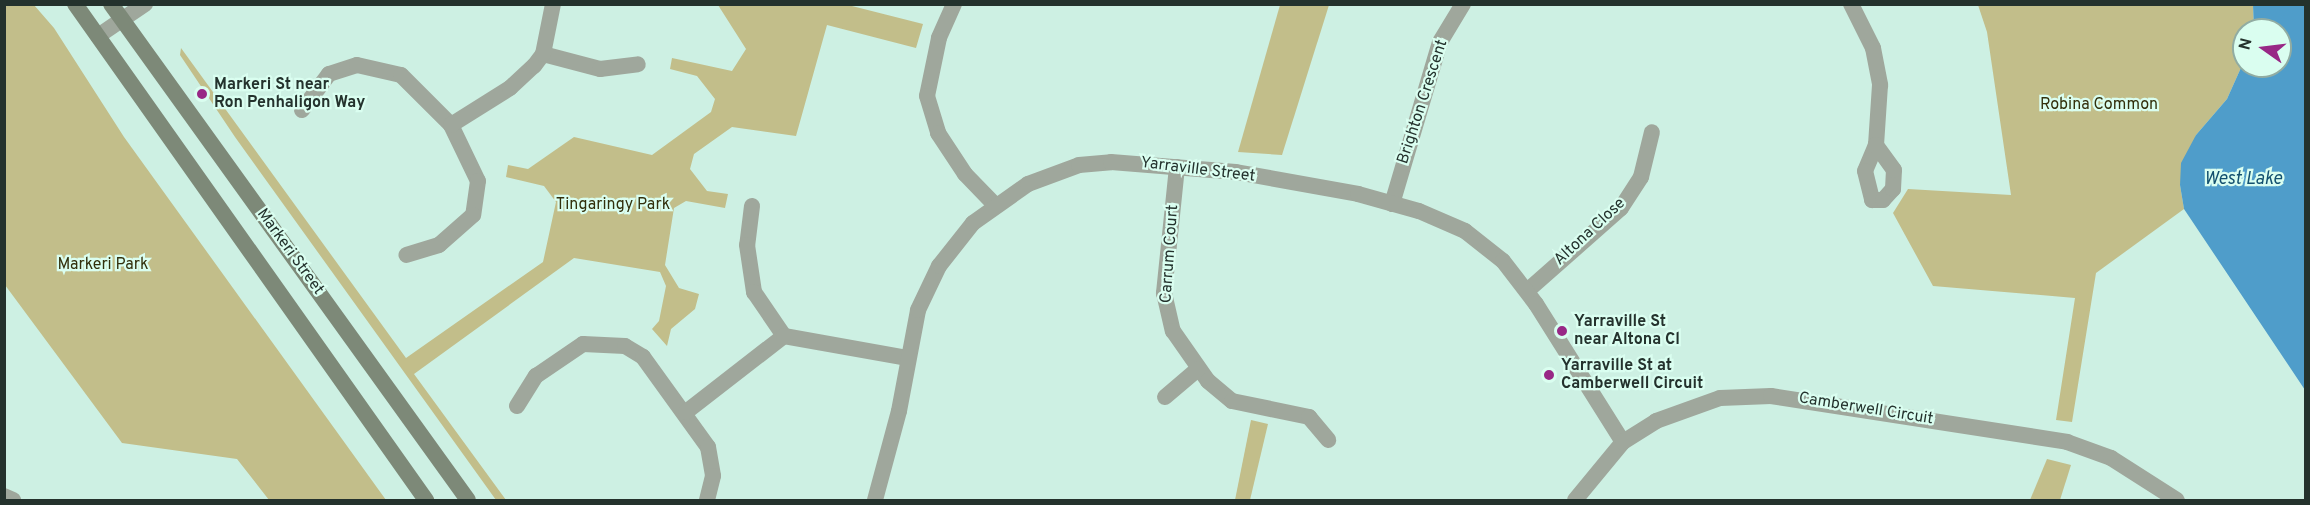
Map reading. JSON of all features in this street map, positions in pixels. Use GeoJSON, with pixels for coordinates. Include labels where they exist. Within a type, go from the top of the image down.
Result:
{"type":"FeatureCollection","features":[{"type":"Feature","properties":{"kind":"main road","name":"Markeri Street"},"geometry":{"type":"LineString","coordinates":[[75,4],[426,501]]}},
{"type":"Feature","properties":{"kind":"main road","name":"Markeri Street"},"geometry":{"type":"LineString","coordinates":[[111,4],[468,501]]}},
{"type":"Feature","properties":{"kind":"street"},"geometry":{"type":"LineString","coordinates":[[98,36],[145,4]]}},
{"type":"Feature","properties":{"kind":"street"},"geometry":{"type":"LineString","coordinates":[[451,125],[510,88],[543,54],[554,4]]}},
{"type":"Feature","properties":{"kind":"street"},"geometry":{"type":"LineString","coordinates":[[954,4],[939,38],[927,96],[938,133],[965,174],[995,205]]}},
{"type":"Feature","properties":{"kind":"street","name":"Brighton Crescent"},"geometry":{"type":"LineString","coordinates":[[1392,204],[1440,42],[1462,4]]}},
{"type":"Feature","properties":{"kind":"street"},"geometry":{"type":"LineString","coordinates":[[1851,4],[1873,48],[1879,75],[1876,145]]}},
{"type":"Feature","properties":{"kind":"street"},"geometry":{"type":"LineString","coordinates":[[543,54],[600,69],[638,64]]}},
{"type":"Feature","properties":{"kind":"street"},"geometry":{"type":"LineString","coordinates":[[302,110],[329,74],[357,65],[401,75],[451,125],[478,181],[473,215],[439,245],[407,255]]}},
{"type":"Feature","properties":{"kind":"street","name":"Altona Close"},"geometry":{"type":"LineString","coordinates":[[1527,291],[1621,208],[1641,177],[1652,132]]}},
{"type":"Feature","properties":{"kind":"street","name":"Yarraville Street"},"geometry":{"type":"LineString","coordinates":[[875,501],[918,310],[939,266],[973,223],[995,205],[1028,184],[1079,165],[1111,162],[1236,172],[1392,204],[1466,231],[1503,261],[1527,291],[1623,442]]}},
{"type":"Feature","properties":{"kind":"street","name":"Carrum Court"},"geometry":{"type":"LineString","coordinates":[[1177,167],[1164,293],[1173,331],[1198,369],[1232,401],[1309,417],[1328,440]]}},
{"type":"Feature","properties":{"kind":"street"},"geometry":{"type":"LineString","coordinates":[[752,206],[747,245],[754,292],[784,336],[908,358]]}},
{"type":"Feature","properties":{"kind":"street"},"geometry":{"type":"LineString","coordinates":[[686,412],[784,336]]}},
{"type":"Feature","properties":{"kind":"street"},"geometry":{"type":"LineString","coordinates":[[517,406],[536,376],[583,344],[605,342],[643,357],[686,412],[712,458],[707,501]]}},
{"type":"Feature","properties":{"kind":"street"},"geometry":{"type":"LineString","coordinates":[[1165,397],[1198,369]]}},
{"type":"Feature","properties":{"kind":"street","name":"Camberwell Circuit"},"geometry":{"type":"LineString","coordinates":[[1575,501],[1623,442],[1678,410],[1720,398],[1795,398],[2067,442],[2111,458],[2177,501]]}},
{"type":"Feature","properties":{"kind":"street"},"geometry":{"type":"LineString","coordinates":[[4,496],[12,501]]}},
{"type":"Feature","properties":{"kind":"green space","name":"Markeri Park"},"geometry":{"type":"Polygon","coordinates":[[[4,5],[34,5],[54,28],[124,137],[386,500],[269,500],[237,459],[122,443],[5,285],[4,5]]]}},
{"type":"Feature","properties":{"kind":"green space","name":"Tingaringy Park"},"geometry":{"type":"Polygon","coordinates":[[[718,5],[848,5],[923,24],[916,48],[827,25],[796,136],[732,127],[694,154],[690,169],[707,191],[728,194],[725,208],[686,201],[674,208],[665,265],[679,288],[699,294],[695,309],[671,329],[667,346],[652,329],[659,321],[666,286],[660,272],[574,258],[414,374],[506,500],[496,500],[235,137],[180,55],[181,48],[406,358],[543,262],[556,202],[544,186],[506,177],[508,165],[528,169],[574,137],[652,155],[711,112],[715,99],[697,76],[670,69],[672,58],[732,71],[746,49],[718,5]]]}},
{"type":"Feature","properties":{"kind":"green space"},"geometry":{"type":"Polygon","coordinates":[[[1280,5],[1329,5],[1282,155],[1238,152],[1280,5]]]}},
{"type":"Feature","properties":{"kind":"green space","name":"Robina Common"},"geometry":{"type":"Polygon","coordinates":[[[1978,5],[2253,5],[2254,18],[2232,18],[2232,78],[2236,78],[2227,99],[2196,135],[2180,185],[2184,209],[2096,273],[2072,422],[2056,420],[2075,298],[1933,286],[1893,213],[1908,189],[2011,195],[1987,32],[1978,5]]]}},
{"type":"Feature","properties":{"kind":"green space"},"geometry":{"type":"Polygon","coordinates":[[[1251,420],[1268,424],[1250,500],[1235,500],[1251,420]]]}},
{"type":"Feature","properties":{"kind":"green space"},"geometry":{"type":"Polygon","coordinates":[[[2047,459],[2071,465],[2060,500],[2030,500],[2047,459]]]}},
{"type":"Feature","properties":{"kind":"water","name":"West Lake"},"geometry":{"type":"Polygon","coordinates":[[[2253,5],[2305,5],[2305,390],[2184,209],[2180,185],[2181,163],[2196,135],[2227,99],[2236,78],[2292,78],[2292,18],[2254,18],[2253,5]]]}},
{"type":"Feature","properties":{"kind":"place","name":"Markeri St near Ron Penhaligon Way"},"geometry":{"type":"Point","coordinates":[202,94]}},
{"type":"Feature","properties":{"kind":"place","name":"Yarraville St near Altona Cl"},"geometry":{"type":"Point","coordinates":[1562,331]}},
{"type":"Feature","properties":{"kind":"place","name":"Yarraville St at Camberwell Circuit"},"geometry":{"type":"Point","coordinates":[1549,375]}}]}
